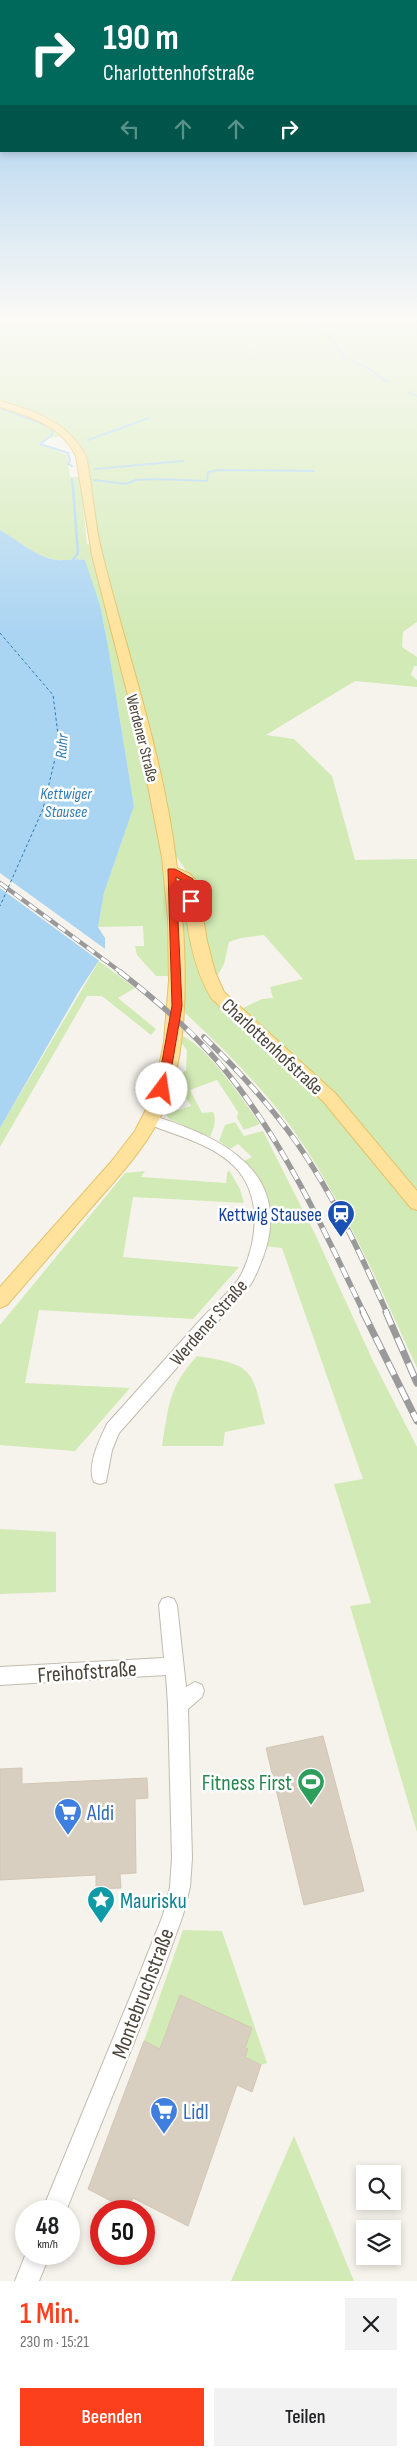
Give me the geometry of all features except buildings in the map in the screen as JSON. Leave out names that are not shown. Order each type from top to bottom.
[{"type":"main road","name":"Werdener Straße","points":[[0,1300],[117,1166],[150,1120],[158,1104],[166,1075],[177,1006],[171,870],[157,792],[93,536],[81,456],[77,446],[56,425]]},
{"type":"main road","name":"Charlottenhofstraße","points":[[171,870],[189,881],[196,929],[211,983],[218,995],[329,1097],[417,1203]]},
{"type":"street","name":"Werdener Straße","points":[[100,1477],[104,1450],[113,1429],[246,1280],[256,1260],[262,1236],[263,1214],[260,1200],[243,1166],[220,1148],[150,1120]]},
{"type":"street","name":"Montebruchstraße","points":[[59,2200],[152,1973],[173,1915],[180,1887],[186,1698],[175,1666],[168,1605]]},
{"type":"street","name":"Freihofstraße","points":[[0,1676],[175,1666]]},
{"type":"street","points":[[27,2281],[34,2265]]},
{"type":"green space","points":[[0,425],[417,425],[417,622],[403,632],[402,647],[417,657],[417,666],[414,666],[411,675],[417,680],[417,687],[355,681],[266,735],[294,739],[332,776],[355,860],[417,859],[417,1198],[239,1010],[262,999],[273,998],[270,987],[303,979],[264,935],[241,938],[229,942],[224,964],[215,980],[192,879],[173,852],[96,544],[78,444],[72,436],[63,436],[49,438],[38,444],[67,455],[70,477],[80,477],[87,544],[90,545],[153,791],[165,871],[169,976],[156,976],[137,955],[135,946],[144,946],[143,926],[98,927],[104,893],[134,806],[100,605],[84,560],[50,559],[0,530]]},
{"type":"green space","points":[[180,887],[210,989],[325,1098],[417,1211],[417,1368],[354,1233],[325,1180],[297,1135],[252,1080],[185,1013]]},
{"type":"green space","points":[[99,961],[135,988],[118,998],[156,1029],[151,1035],[102,996],[87,996],[0,1147],[0,1128]]},
{"type":"green space","points":[[180,1035],[190,1040],[212,1060],[260,1124],[244,1130],[237,1118],[238,1112],[217,1080],[190,1090],[202,1113],[213,1112],[215,1118],[210,1137],[169,1119],[166,1114],[191,1106],[180,1089],[178,1077],[186,1070],[187,1050],[180,1041]]},
{"type":"green space","points":[[235,1122],[244,1136],[263,1131],[315,1234],[373,1361],[417,1447],[417,1832],[350,1606],[371,1603],[334,1484],[363,1479],[282,1248],[263,1246],[264,1243],[242,1162],[252,1157],[238,1144],[230,1149],[219,1141],[225,1125]]},
{"type":"green space","points":[[229,1170],[240,1189],[244,1203],[133,1197],[123,1257],[239,1267],[193,1319],[39,1310],[25,1383],[130,1388],[75,1451],[0,1445],[0,1325],[125,1173],[145,1171],[141,1177],[226,1183]]},
{"type":"green space","points":[[197,1356],[230,1363],[241,1367],[248,1373],[257,1392],[265,1424],[225,1432],[223,1446],[162,1446],[171,1398],[180,1378]]},
{"type":"green space","points":[[0,1529],[56,1532],[56,1592],[0,1594]]},
{"type":"green space","points":[[183,1930],[222,1931],[267,2063],[261,2065],[245,2057],[248,2050],[245,2048],[251,2028],[180,1995],[160,2049],[144,2041]]},
{"type":"green space","points":[[294,2136],[354,2281],[231,2281]]},
{"type":"water","name":"Kettwiger Stausee","points":[[0,530],[50,559],[85,560],[100,605],[134,806],[104,893],[98,927],[105,938],[105,951],[79,991],[0,1128]]},
{"type":"pier","points":[[0,873],[108,951],[101,962],[0,888]]},
{"type":"waterway","points":[[46,425],[53,428],[52,435],[40,444],[68,453],[70,461],[68,464],[72,466]]},
{"type":"waterway","points":[[88,440],[128,425]]},
{"type":"waterway","points":[[95,469],[183,461]]},
{"type":"waterway","points":[[94,480],[126,484],[136,480],[156,479],[207,481],[208,472],[219,470],[314,471]]},
{"type":"waterway","points":[[72,479],[73,490]]},
{"type":"waterway","points":[[73,488],[78,553],[73,560]]},
{"type":"ferry route","points":[[0,633],[53,695],[59,742],[43,809],[0,906]]},
{"type":"railway","points":[[0,883],[122,973]]},
{"type":"railway","points":[[120,972],[153,998],[198,1040],[226,1071],[258,1114],[307,1197],[364,1313]]},
{"type":"railway","points":[[204,1037],[265,1101],[297,1143],[323,1184],[346,1226],[387,1313]]},
{"type":"railway","points":[[363,1312],[417,1421]]},
{"type":"railway","points":[[386,1312],[417,1383]]},
{"type":"place","name":"Kettwig Stausee","points":[[341,1238]]},
{"type":"place","name":"Fitness First","points":[[311,1806]]},
{"type":"place","name":"Aldi","points":[[68,1836]]},
{"type":"place","name":"Maurisku","points":[[101,1924]]},
{"type":"place","name":"Lidl","points":[[164,2135]]},
{"type":"route","points":[[162,1089],[177,1006],[175,919],[171,870],[188,879],[191,901]]},
{"type":"water label","name":"Ruhr","points":[[61,746]]}]
